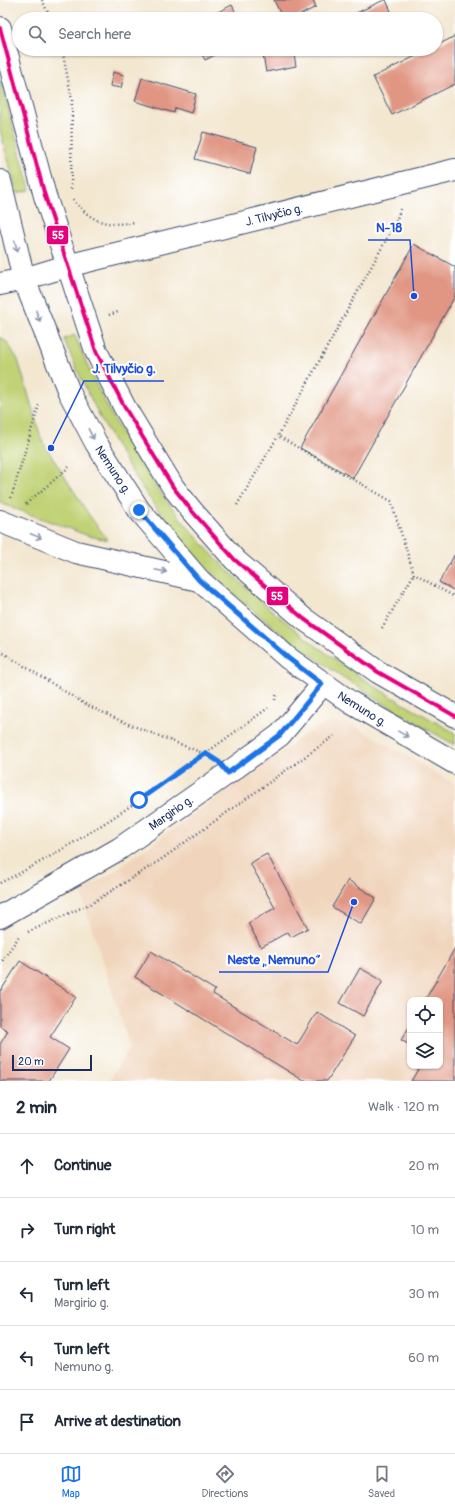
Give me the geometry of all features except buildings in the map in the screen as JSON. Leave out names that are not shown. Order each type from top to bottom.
[{"type":"main road","points":[[0,28],[45,196],[67,266],[100,358],[125,408],[173,487],[235,560],[304,619],[378,672],[455,716]]},
{"type":"main road","name":"J. Tilvyčio g.","points":[[0,284],[455,170]]},
{"type":"main road","name":"Nemuno g.","points":[[0,181],[24,279],[69,392],[96,443],[139,510],[199,580],[288,658],[322,684],[395,730],[455,763]]},
{"type":"main road","points":[[2,522],[76,552],[199,580]]},
{"type":"main road","name":"Margirio g.","points":[[0,917],[120,849],[228,773],[280,735],[322,684]]},
{"type":"path","points":[[42,0],[48,12]]},
{"type":"path","points":[[63,56],[72,100],[71,195],[81,209],[98,221],[106,223]]},
{"type":"path","points":[[237,505],[278,436],[396,222],[402,205]]},
{"type":"path","points":[[2,522],[39,405]]},
{"type":"path","points":[[278,436],[391,501],[414,574],[455,597]]},
{"type":"path","points":[[2,522],[69,467]]},
{"type":"path","points":[[382,628],[414,574]]},
{"type":"path","points":[[0,651],[85,704],[121,721],[205,753],[219,762],[228,773]]},
{"type":"path","points":[[0,883],[69,845],[139,800],[274,704],[277,693]]},
{"type":"path","points":[[13,938],[92,903],[154,865],[334,736]]},
{"type":"path","points":[[0,964],[20,935]]},
{"type":"shaded area","points":[[331,722],[350,723],[455,784],[455,1081],[109,1081],[130,1047],[80,891],[110,874],[313,729]]},
{"type":"green space","points":[[0,78],[30,190],[17,193],[0,130]]},
{"type":"green space","points":[[75,335],[98,389],[125,439],[155,485],[188,527],[225,567],[265,605],[309,640],[356,674],[405,705],[455,733],[455,745],[363,690],[276,629],[222,583],[197,557],[173,530],[151,500],[111,437],[78,372],[64,339]]},
{"type":"green space","points":[[0,337],[7,342],[18,360],[42,441],[91,518],[108,540],[89,536],[0,503]]},
{"type":"transit line","name":"55","points":[[0,28],[45,196],[96,351],[125,408],[173,487],[235,560],[304,619],[378,672],[455,716]]},
{"type":"place","name":"N-18","points":[[414,296]]},
{"type":"place","name":"J. Tilvyčio g.","points":[[51,448]]},
{"type":"place","name":"Neste „Nemuno“","points":[[354,902]]},
{"type":"route","points":[[139,510],[199,580],[288,658],[322,684],[280,735],[228,773],[219,762],[205,753],[139,800]]}]
